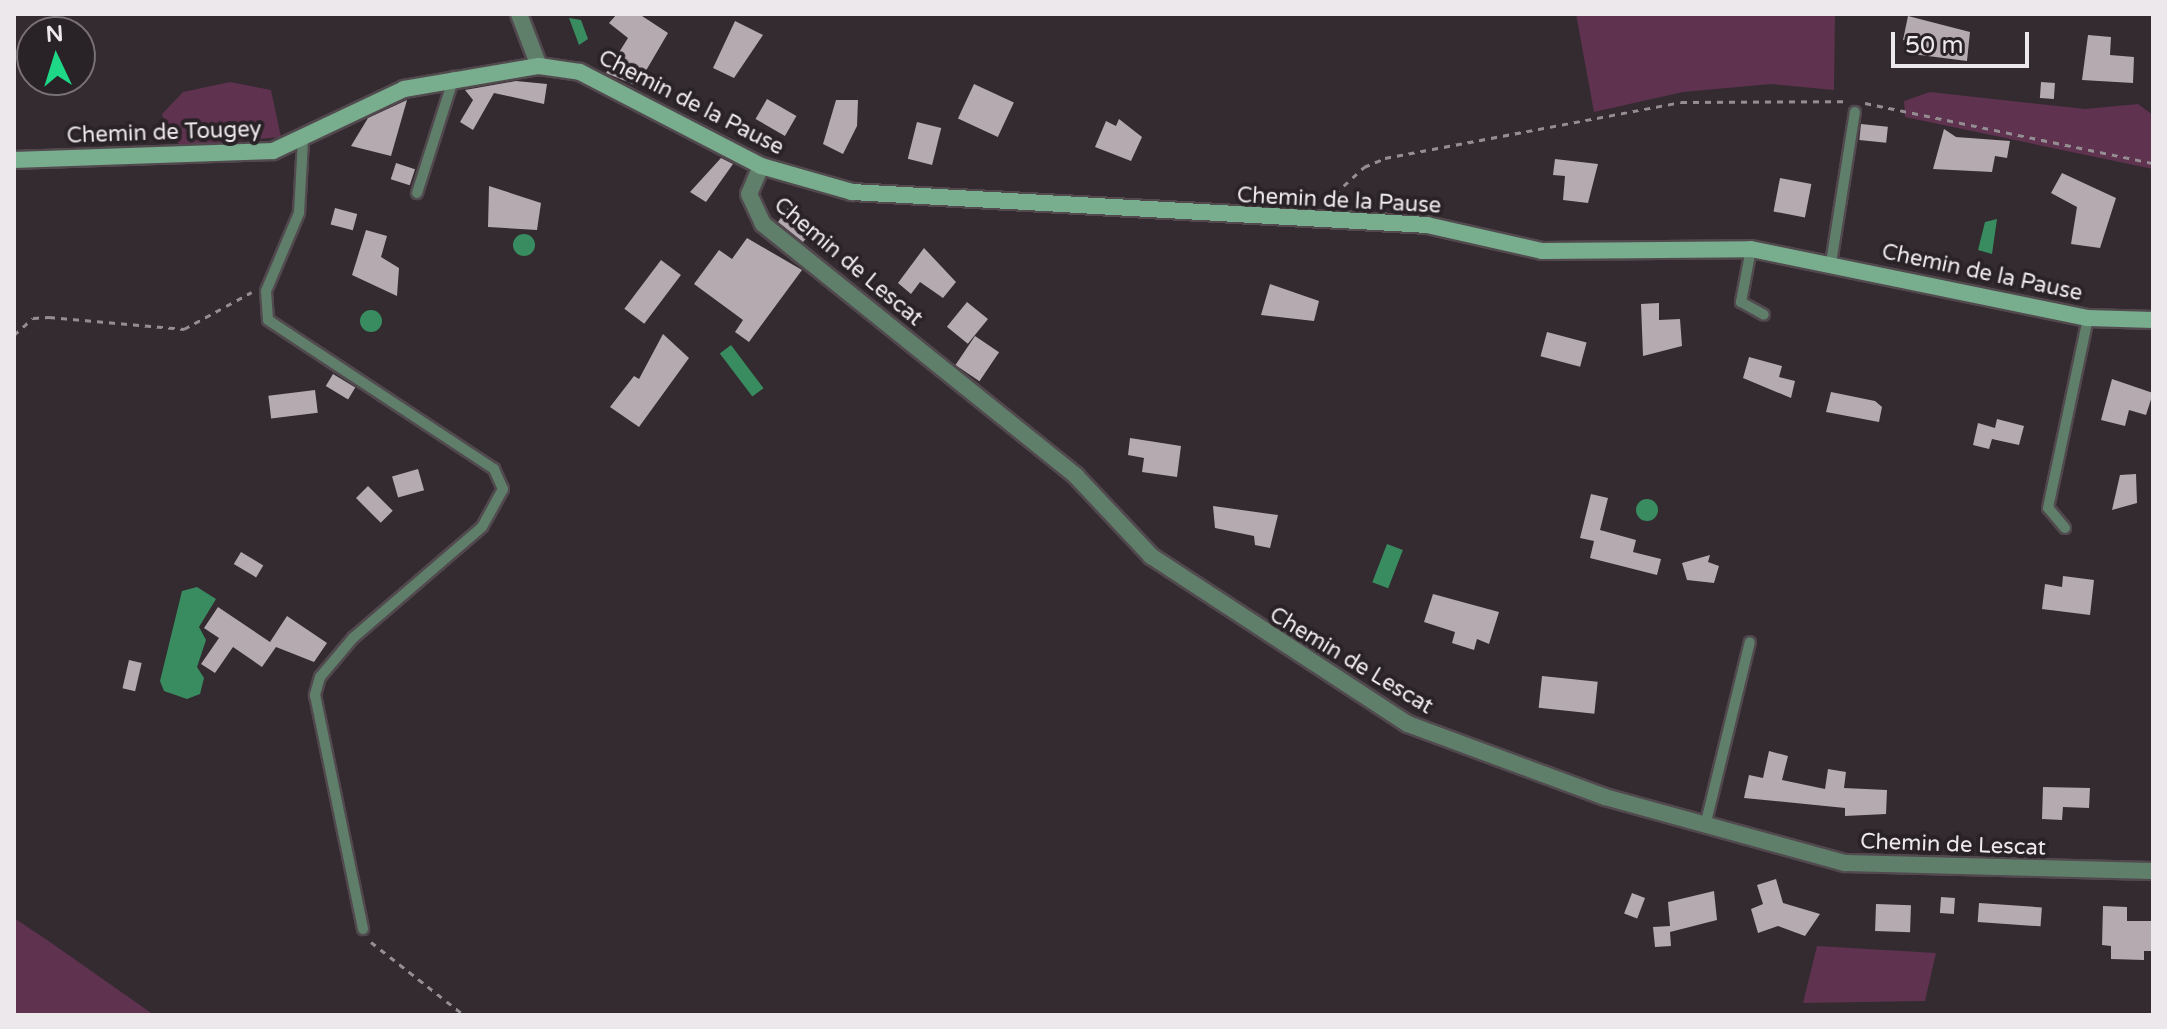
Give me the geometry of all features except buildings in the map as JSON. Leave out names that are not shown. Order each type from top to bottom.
[{"type":"street","points":[[519,14],[539,66]]},
{"type":"street","name":"Chemin de Tougey","points":[[14,160],[233,157],[303,140],[375,101],[455,75],[539,66]]},
{"type":"street","name":"Chemin de la Pause","points":[[539,66],[580,72],[761,166],[811,184],[896,197],[1427,225],[1588,254],[1751,249],[2088,318],[2153,320]]},
{"type":"street","name":"Chemin de Lescat","points":[[761,166],[749,194],[763,224],[1076,476],[1151,556],[1186,582],[1408,724],[1705,826],[1845,863],[2153,871]]},
{"type":"lane","points":[[417,193],[455,75]]},
{"type":"lane","points":[[1831,263],[1855,112]]},
{"type":"lane","points":[[303,140],[299,213],[264,301],[268,320],[494,469],[503,489],[482,527],[353,638],[320,677],[315,695],[363,929]]},
{"type":"lane","points":[[1751,249],[1741,302],[1764,315]]},
{"type":"lane","points":[[2065,528],[2048,508],[2088,318]]},
{"type":"lane","points":[[1705,826],[1750,642]]},
{"type":"path","points":[[1306,221],[1364,167],[1385,158],[1681,102],[1857,101],[2153,163]]},
{"type":"path","points":[[14,335],[33,318],[49,317],[184,329],[272,278]]},
{"type":"path","points":[[363,929],[464,1015]]},
{"type":"shaded area","points":[[1576,14],[1835,14],[1834,90],[1771,84],[1683,92],[1594,112]]},
{"type":"shaded area","points":[[569,18],[581,20],[588,39],[579,45]]},
{"type":"shaded area","points":[[230,82],[271,90],[281,137],[183,146],[169,138],[162,114],[183,92]]},
{"type":"shaded area","points":[[1930,92],[2085,109],[2138,104],[2153,115],[2153,169],[1905,117],[1904,101]]},
{"type":"shaded area","points":[[1997,219],[1992,254],[1978,250],[1985,222]]},
{"type":"shaded area","points":[[524,234],[532,237],[535,245],[532,253],[524,256],[516,253],[513,245],[516,237]]},
{"type":"shaded area","points":[[371,310],[379,313],[382,321],[379,329],[371,332],[363,329],[360,321],[363,313]]},
{"type":"shaded area","points":[[731,345],[763,388],[752,397],[720,353]]},
{"type":"shaded area","points":[[1647,499],[1655,502],[1658,510],[1655,518],[1647,521],[1639,518],[1636,510],[1639,502]]},
{"type":"shaded area","points":[[1387,544],[1403,550],[1388,588],[1372,582]]},
{"type":"shaded area","points":[[197,587],[216,599],[199,627],[206,640],[197,667],[204,678],[200,694],[187,699],[164,691],[160,681],[182,591]]},
{"type":"shaded area","points":[[14,918],[50,942],[154,1015],[14,1015]]},
{"type":"shaded area","points":[[1817,946],[1936,953],[1925,1001],[1803,1003]]}]
